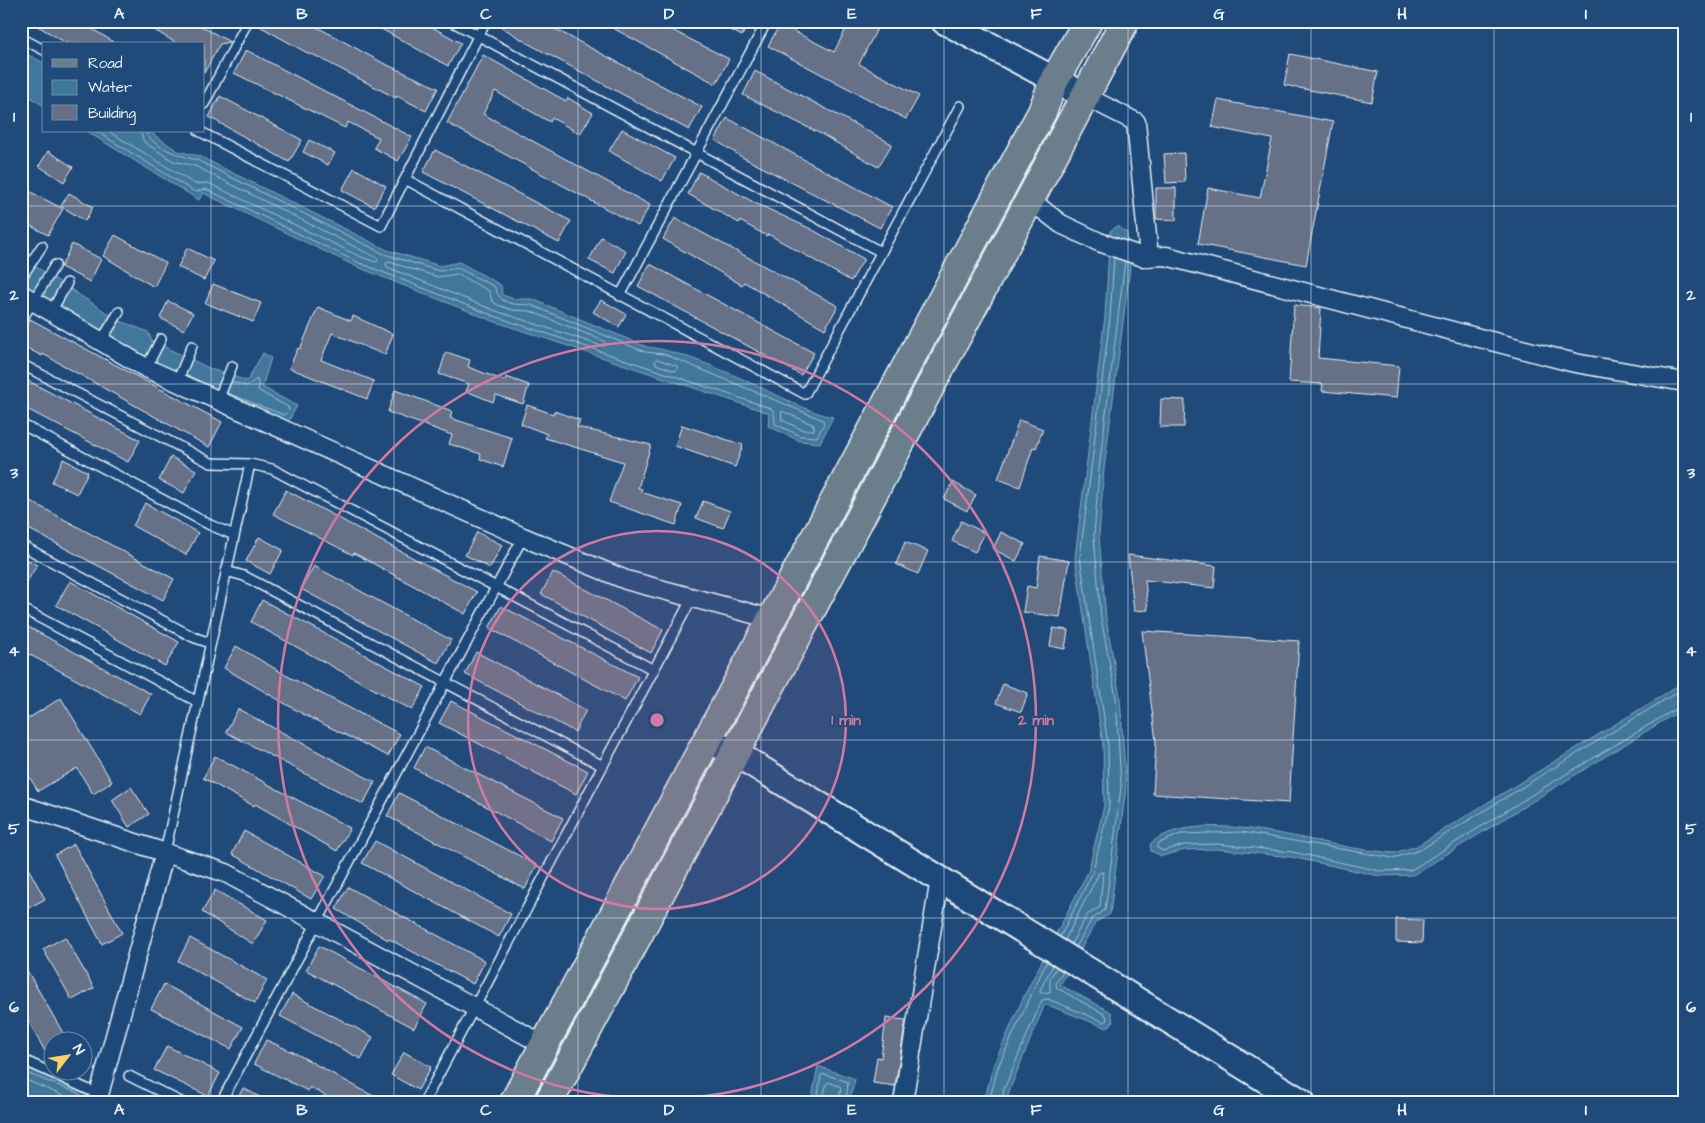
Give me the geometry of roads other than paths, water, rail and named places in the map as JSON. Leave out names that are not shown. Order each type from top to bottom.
[{"type":"main road","points":[[514,1102],[1042,112],[1054,81],[1088,21]]},
{"type":"main road","points":[[549,1102],[1125,21]]},
{"type":"street","points":[[944,21],[1054,81],[1136,122],[1149,257]]},
{"type":"street","points":[[1030,200],[1069,228],[1098,242],[1143,257],[1166,256],[1176,258],[1575,364],[1684,382]]},
{"type":"street","points":[[27,297],[146,368],[523,537],[626,580],[772,618]]},
{"type":"street","points":[[708,740],[735,753],[1302,1102]]},
{"type":"street","points":[[21,805],[226,873],[544,1045]]},
{"type":"street","points":[[98,1098],[165,852]]},
{"type":"street","points":[[903,1102],[940,879]]},
{"type":"lane","points":[[205,102],[248,21]]},
{"type":"lane","points":[[451,21],[882,252]]},
{"type":"lane","points":[[201,132],[381,226],[486,21]]},
{"type":"lane","points":[[620,296],[767,21]]},
{"type":"lane","points":[[21,38],[42,49]]},
{"type":"lane","points":[[405,179],[620,296],[806,394],[960,106]]},
{"type":"lane","points":[[21,278],[42,246]]},
{"type":"lane","points":[[21,321],[27,297],[55,265]]},
{"type":"lane","points":[[51,312],[67,283]]},
{"type":"lane","points":[[101,341],[119,312]]},
{"type":"lane","points":[[146,368],[161,339]]},
{"type":"lane","points":[[177,382],[192,346]]},
{"type":"lane","points":[[21,364],[211,463],[250,464],[272,469],[495,589],[654,670]]},
{"type":"lane","points":[[218,400],[232,366]]},
{"type":"lane","points":[[21,424],[210,525],[234,535]]},
{"type":"lane","points":[[165,852],[250,464]]},
{"type":"lane","points":[[221,1102],[523,537]]},
{"type":"lane","points":[[21,544],[193,637],[210,643]]},
{"type":"lane","points":[[226,571],[244,576],[603,766]]},
{"type":"lane","points":[[424,1102],[692,598]]},
{"type":"lane","points":[[21,608],[198,702]]},
{"type":"lane","points":[[21,1058],[98,1098]]},
{"type":"lane","points":[[129,1076],[182,1102]]},
{"type":"water","points":[[21,51],[42,62],[42,105],[21,91]]},
{"type":"water","points":[[88,132],[150,132],[178,151],[199,156],[387,250],[440,266],[459,262],[501,285],[502,295],[514,299],[532,299],[647,347],[695,359],[818,413],[833,417],[820,443],[800,441],[768,426],[769,413],[493,321],[355,266],[203,193],[199,200]]},
{"type":"water","points":[[1118,226],[1127,233],[1130,268],[1104,469],[1099,536],[1106,618],[1120,697],[1126,787],[1110,914],[1096,922],[1060,985],[1111,1012],[1113,1022],[1107,1028],[1045,1004],[1009,1091],[1007,1102],[984,1102],[993,1066],[1024,996],[1088,872],[1104,806],[1103,745],[1075,557],[1105,316],[1110,231]]},
{"type":"water","points":[[21,257],[118,320],[148,332],[152,341],[211,369],[247,381],[263,353],[271,358],[262,387],[297,406],[288,422],[227,399],[120,343],[21,285]]},
{"type":"water","points":[[1684,682],[1684,708],[1413,875],[1380,876],[1291,857],[1217,849],[1185,850],[1162,856],[1151,851],[1150,844],[1168,834],[1189,828],[1214,827],[1240,828],[1351,848],[1394,853],[1417,846]]},
{"type":"water","points":[[21,1066],[42,1074],[42,1080],[58,1080],[81,1089],[92,1102],[21,1102]]},
{"type":"water","points":[[818,1066],[855,1079],[850,1099],[855,1102],[811,1102]]}]
